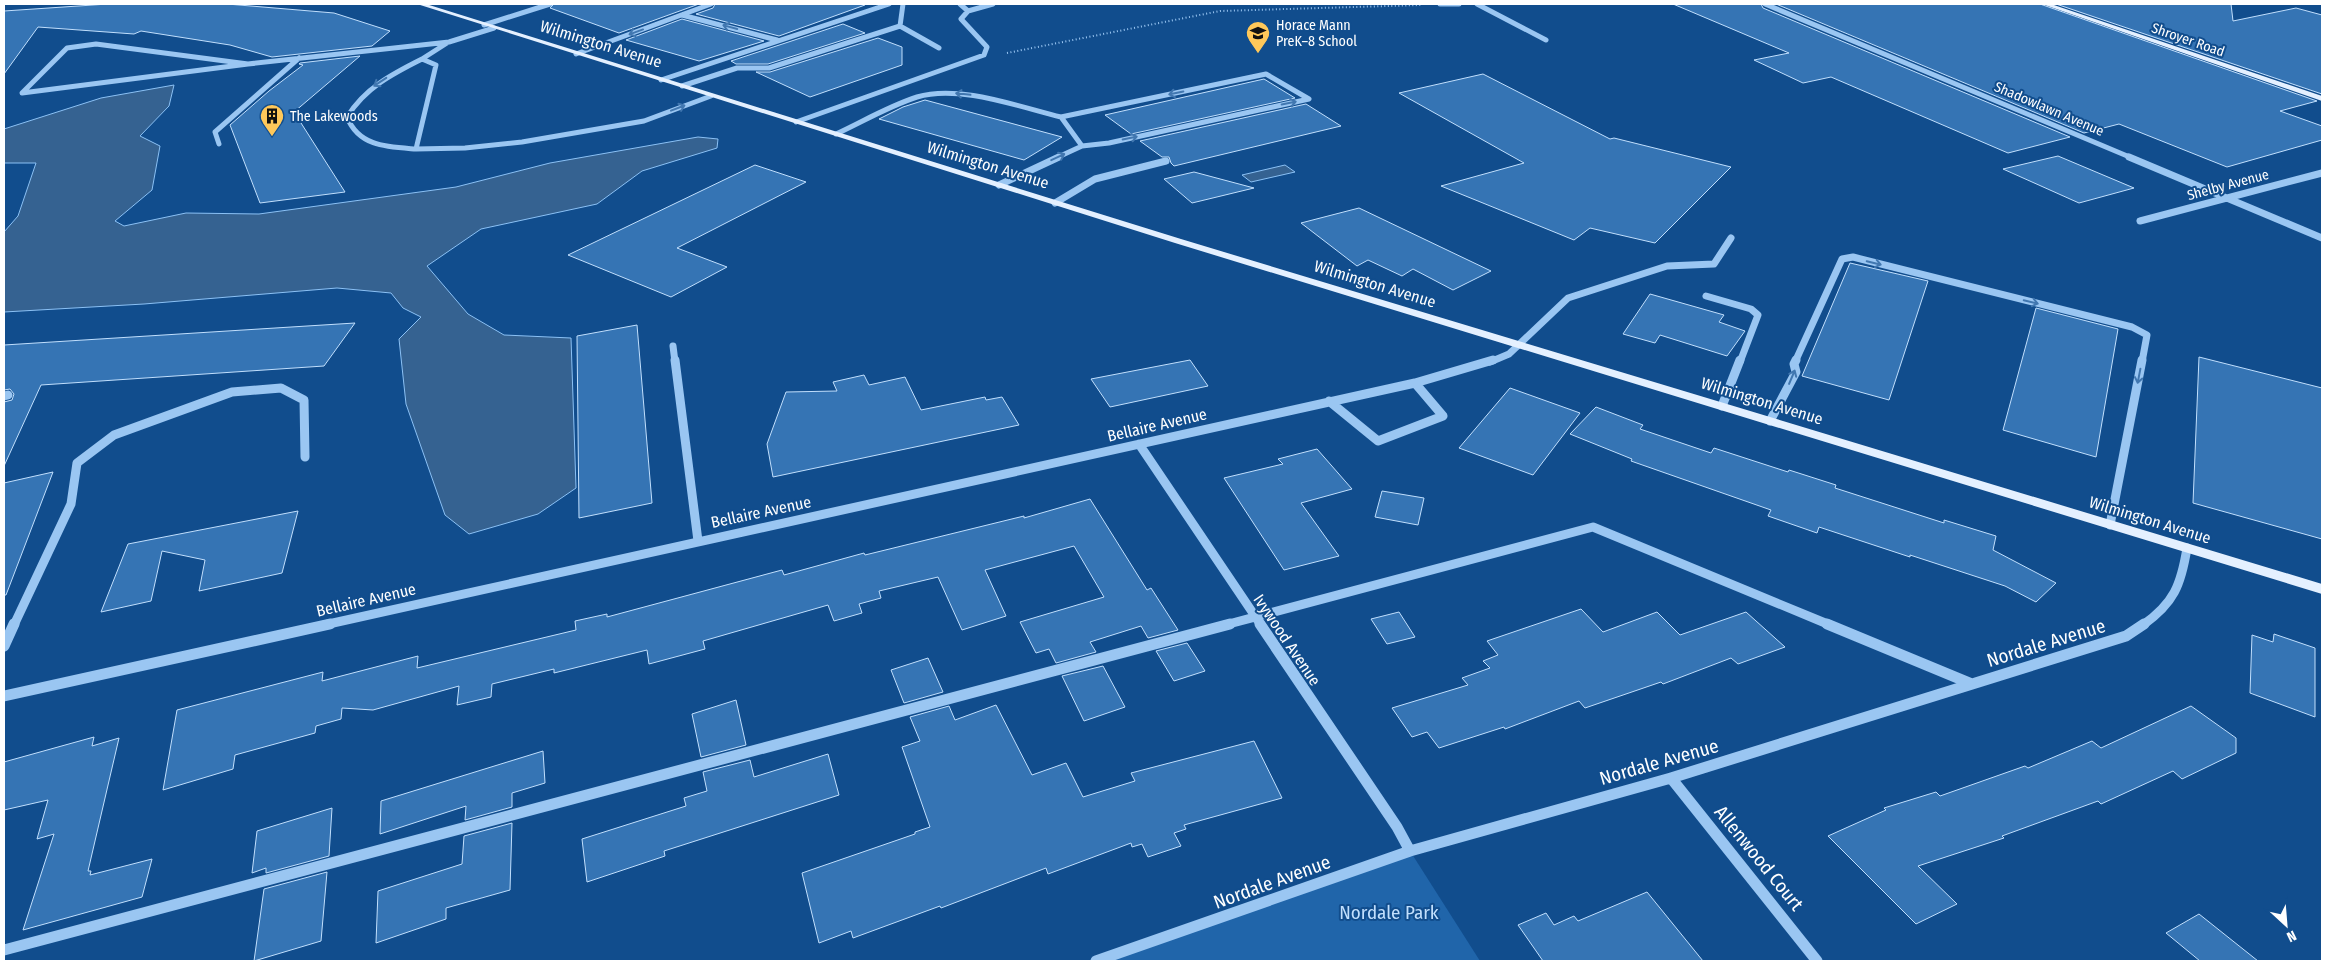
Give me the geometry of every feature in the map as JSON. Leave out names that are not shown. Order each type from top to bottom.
[{"type":"main road","name":"Wilmington Avenue","points":[[420,4],[1056,203],[2322,589]]},
{"type":"main road","name":"Shroyer Road","points":[[2045,4],[2322,99]]},
{"type":"street","points":[[484,25],[550,4]]},
{"type":"street","points":[[576,54],[711,4]]},
{"type":"street","points":[[661,80],[889,4]]},
{"type":"street","points":[[900,26],[903,4]]},
{"type":"street","points":[[960,4],[968,12]]},
{"type":"street","points":[[796,122],[984,55],[986,48],[961,19],[968,12],[993,4]]},
{"type":"street","points":[[1441,4],[1459,4]]},
{"type":"street","points":[[1477,4],[1546,40]]},
{"type":"street","name":"Shadowlawn Avenue","points":[[1765,4],[2322,238]]},
{"type":"street","points":[[682,15],[778,40]]},
{"type":"street","points":[[682,86],[737,68],[769,68],[900,26],[939,48]]},
{"type":"street","points":[[248,64],[96,44],[66,48],[22,93],[248,64],[449,42],[494,28]]},
{"type":"street","points":[[449,42],[373,86],[355,102],[347,117],[350,128],[362,139],[382,146],[416,149],[485,146],[644,121],[711,96]]},
{"type":"street","points":[[219,144],[215,132],[299,58]]},
{"type":"street","points":[[416,149],[436,65],[422,59]]},
{"type":"street","points":[[836,134],[918,97],[949,93],[975,96],[1061,118],[1266,74],[1309,99],[1109,143],[1082,146],[998,185]]},
{"type":"street","points":[[1061,118],[1082,146]]},
{"type":"street","points":[[1056,203],[1095,179],[1166,161]]},
{"type":"street","name":"Shelby Avenue","points":[[2140,221],[2322,173]]},
{"type":"street","name":"Bellaire Avenue","points":[[4,696],[1415,383],[1482,365],[1509,354],[1568,298],[1667,266],[1714,264],[1731,238]]},
{"type":"street","points":[[1770,421],[1796,372],[1794,364],[1842,259],[1853,258],[2132,328],[2147,335],[2110,525]]},
{"type":"street","points":[[1706,296],[1752,309],[1758,315],[1722,406]]},
{"type":"street","points":[[673,346],[698,541]]},
{"type":"street","points":[[1329,402],[1378,441],[1443,416],[1415,383]]},
{"type":"street","points":[[4,646],[71,504],[77,463],[114,435],[232,392],[281,388],[304,400],[304,457]]},
{"type":"street","name":"Ivywood Avenue","points":[[1139,444],[1253,617],[1397,827],[1410,852]]},
{"type":"street","points":[[4,950],[1593,527],[1972,684]]},
{"type":"street","name":"Nordale Avenue","points":[[1096,961],[1410,852],[1671,778],[2126,636],[2159,615],[2175,597],[2184,572],[2187,548]]},
{"type":"street","name":"Allenwood Court","points":[[1671,778],[1817,961]]},
{"type":"path","points":[[984,55],[1021,52],[1220,11],[1441,4]]},
{"type":"green space","name":"Nordale Park","points":[[1410,851],[1480,961],[1096,961]]},
{"type":"shaded area","points":[[174,85],[169,106],[140,136],[160,146],[152,190],[115,221],[124,226],[186,213],[259,214],[456,187],[550,163],[698,137],[718,139],[717,148],[642,171],[597,204],[481,229],[427,266],[468,314],[504,335],[571,338],[576,488],[538,514],[469,534],[445,515],[406,404],[399,339],[421,317],[403,308],[391,293],[337,288],[144,304],[4,312],[4,232],[18,216],[36,163],[4,163],[4,129],[101,98]]},
{"type":"shaded area","points":[[1285,165],[1295,172],[1251,182],[1242,175]]},
{"type":"building","points":[[108,4],[227,4],[334,13],[390,31],[372,46],[272,57],[230,45],[141,31],[134,34],[38,27],[4,74],[4,11]]},
{"type":"building","points":[[554,4],[699,4],[619,33],[550,8]]},
{"type":"building","points":[[715,4],[865,5],[779,36],[696,14],[713,8]]},
{"type":"building","points":[[1673,4],[1761,4],[1763,8],[2070,137],[2008,153],[1831,77],[1803,83],[1754,60],[1789,53]]},
{"type":"building","points":[[1776,4],[2040,4],[2317,101],[2280,111],[2322,126],[2322,140],[2227,167],[2119,124],[2084,133]]},
{"type":"building","points":[[2056,4],[2231,4],[2233,21],[2296,8],[2322,15],[2322,94]]},
{"type":"building","points":[[682,19],[764,41],[699,61],[626,40]]},
{"type":"building","points":[[843,24],[865,33],[768,64],[736,64],[731,61]]},
{"type":"building","points":[[878,38],[902,47],[902,65],[810,97],[756,72],[770,72]]},
{"type":"building","name":"The Lakewoods","points":[[360,56],[294,112],[345,192],[260,203],[230,125],[269,91],[303,65],[300,63]]},
{"type":"building","points":[[1483,74],[1610,139],[1614,138],[1731,167],[1655,243],[1590,228],[1574,240],[1441,186],[1524,163],[1399,93]]},
{"type":"building","points":[[1264,79],[1295,98],[1131,134],[1105,115]]},
{"type":"building","points":[[925,100],[1062,137],[1024,160],[879,119],[903,107]]},
{"type":"building","points":[[1306,104],[1341,126],[1174,166],[1169,157],[1162,157],[1140,141]]},
{"type":"building","points":[[2058,156],[2134,188],[2079,203],[2003,169]]},
{"type":"building","points":[[755,165],[806,182],[677,248],[727,267],[671,297],[568,255]]},
{"type":"building","points":[[1194,172],[1254,188],[1192,203],[1164,179]]},
{"type":"building","points":[[1359,208],[1491,271],[1453,290],[1413,269],[1402,276],[1368,260],[1357,266],[1301,223]]},
{"type":"building","points":[[1850,263],[1928,281],[1889,400],[1802,376]]},
{"type":"building","points":[[1650,294],[1724,315],[1719,322],[1745,331],[1727,356],[1660,335],[1655,343],[1623,334]]},
{"type":"building","points":[[2036,308],[2118,329],[2096,457],[2003,430]]},
{"type":"building","points":[[355,323],[324,366],[41,385],[4,466],[4,402],[12,400],[14,394],[10,389],[4,390],[4,345]]},
{"type":"building","points":[[637,325],[652,503],[579,518],[577,336]]},
{"type":"building","points":[[2199,357],[2322,388],[2322,539],[2193,503]]},
{"type":"building","points":[[1190,360],[1208,386],[1110,407],[1091,379]]},
{"type":"building","points":[[864,375],[869,385],[905,377],[921,410],[985,397],[986,400],[1002,397],[1019,425],[773,477],[767,444],[786,392],[837,391],[833,382]]},
{"type":"building","points":[[1510,388],[1580,413],[1533,475],[1459,448]]},
{"type":"building","points":[[1596,407],[1643,425],[1640,429],[1711,453],[1714,448],[1836,485],[1835,488],[1944,523],[1944,520],[1996,536],[1993,550],[2056,583],[2036,602],[2005,586],[1910,555],[1910,557],[1819,527],[1817,533],[1768,516],[1771,510],[1631,461],[1632,459],[1570,434]]},
{"type":"building","points":[[1317,449],[1352,489],[1301,503],[1339,556],[1284,570],[1224,478],[1283,464],[1278,459]]},
{"type":"building","points":[[53,472],[6,595],[4,595],[4,483]]},
{"type":"building","points":[[1382,491],[1424,498],[1418,525],[1375,517]]},
{"type":"building","points":[[1090,499],[1147,590],[1151,588],[1178,630],[1148,638],[1141,626],[1090,642],[1096,652],[1056,663],[1049,649],[1036,653],[1020,622],[1104,597],[1074,546],[985,570],[1006,616],[962,630],[938,577],[879,591],[881,598],[859,604],[862,613],[834,621],[828,605],[703,641],[705,649],[649,664],[647,650],[554,673],[554,669],[492,684],[491,697],[457,705],[459,686],[373,710],[342,708],[341,719],[316,726],[315,733],[235,755],[233,769],[163,790],[177,710],[323,672],[322,681],[418,656],[417,668],[576,630],[575,621],[607,614],[607,617],[782,570],[784,575],[864,553],[865,555],[1024,516],[1024,518]]},
{"type":"building","points":[[298,511],[282,573],[199,591],[205,560],[162,551],[151,601],[101,612],[128,544]]},
{"type":"building","points":[[1581,609],[1603,632],[1657,612],[1680,635],[1746,612],[1785,647],[1738,664],[1731,658],[1663,684],[1661,682],[1585,708],[1579,701],[1505,729],[1504,727],[1439,748],[1427,732],[1412,737],[1392,708],[1468,685],[1462,678],[1490,668],[1483,661],[1498,655],[1487,641]]},
{"type":"building","points":[[1399,612],[1415,637],[1387,644],[1371,619]]},
{"type":"building","points":[[2274,634],[2315,648],[2315,717],[2250,693],[2252,635],[2273,642]]},
{"type":"building","points":[[1187,643],[1205,671],[1174,681],[1156,651]]},
{"type":"building","points":[[928,658],[943,692],[904,703],[891,670]]},
{"type":"building","points":[[1103,666],[1125,707],[1084,721],[1062,676]]},
{"type":"building","points":[[736,700],[746,745],[701,757],[692,714]]},
{"type":"building","points":[[996,705],[1032,775],[1066,763],[1083,797],[1135,781],[1131,773],[1254,741],[1282,798],[1184,825],[1186,829],[1174,833],[1181,846],[1148,857],[1142,844],[1132,847],[1131,843],[1048,874],[1046,868],[941,908],[940,906],[853,938],[851,931],[819,943],[802,873],[915,834],[915,832],[930,827],[902,747],[920,741],[910,717],[949,706],[955,720]]},
{"type":"building","points":[[2191,706],[2236,738],[2236,753],[2182,779],[2173,771],[2101,804],[2098,801],[2002,836],[2004,838],[1918,866],[1957,904],[1916,924],[1828,836],[1886,810],[1884,808],[1936,792],[1940,796],[2025,766],[2028,768],[2092,741],[2101,748]]},
{"type":"building","points":[[94,737],[92,746],[119,738],[88,871],[91,871],[90,875],[152,859],[142,897],[23,930],[54,834],[37,839],[48,800],[4,810],[4,762]]},
{"type":"building","points":[[543,751],[545,783],[512,793],[512,807],[465,820],[466,806],[380,834],[381,801]]},
{"type":"building","points":[[828,754],[839,795],[664,851],[665,856],[587,882],[582,839],[686,806],[684,798],[707,791],[703,772],[750,760],[754,777]]},
{"type":"building","points":[[332,808],[329,856],[266,873],[266,868],[252,873],[257,831]]},
{"type":"building","points":[[512,823],[510,890],[446,908],[446,919],[376,943],[378,891],[462,864],[464,836]]},
{"type":"building","points":[[327,872],[321,941],[254,961],[264,889]]},
{"type":"building","points":[[1647,892],[1703,961],[1543,961],[1518,925],[1546,913],[1554,925],[1574,916],[1578,921]]},
{"type":"building","points":[[2199,914],[2258,961],[2200,961],[2166,933]]},
{"type":"place","name":"Horace Mann PreK–8 School","points":[[1258,54]]},
{"type":"place","name":"The Lakewoods","points":[[272,137]]}]
